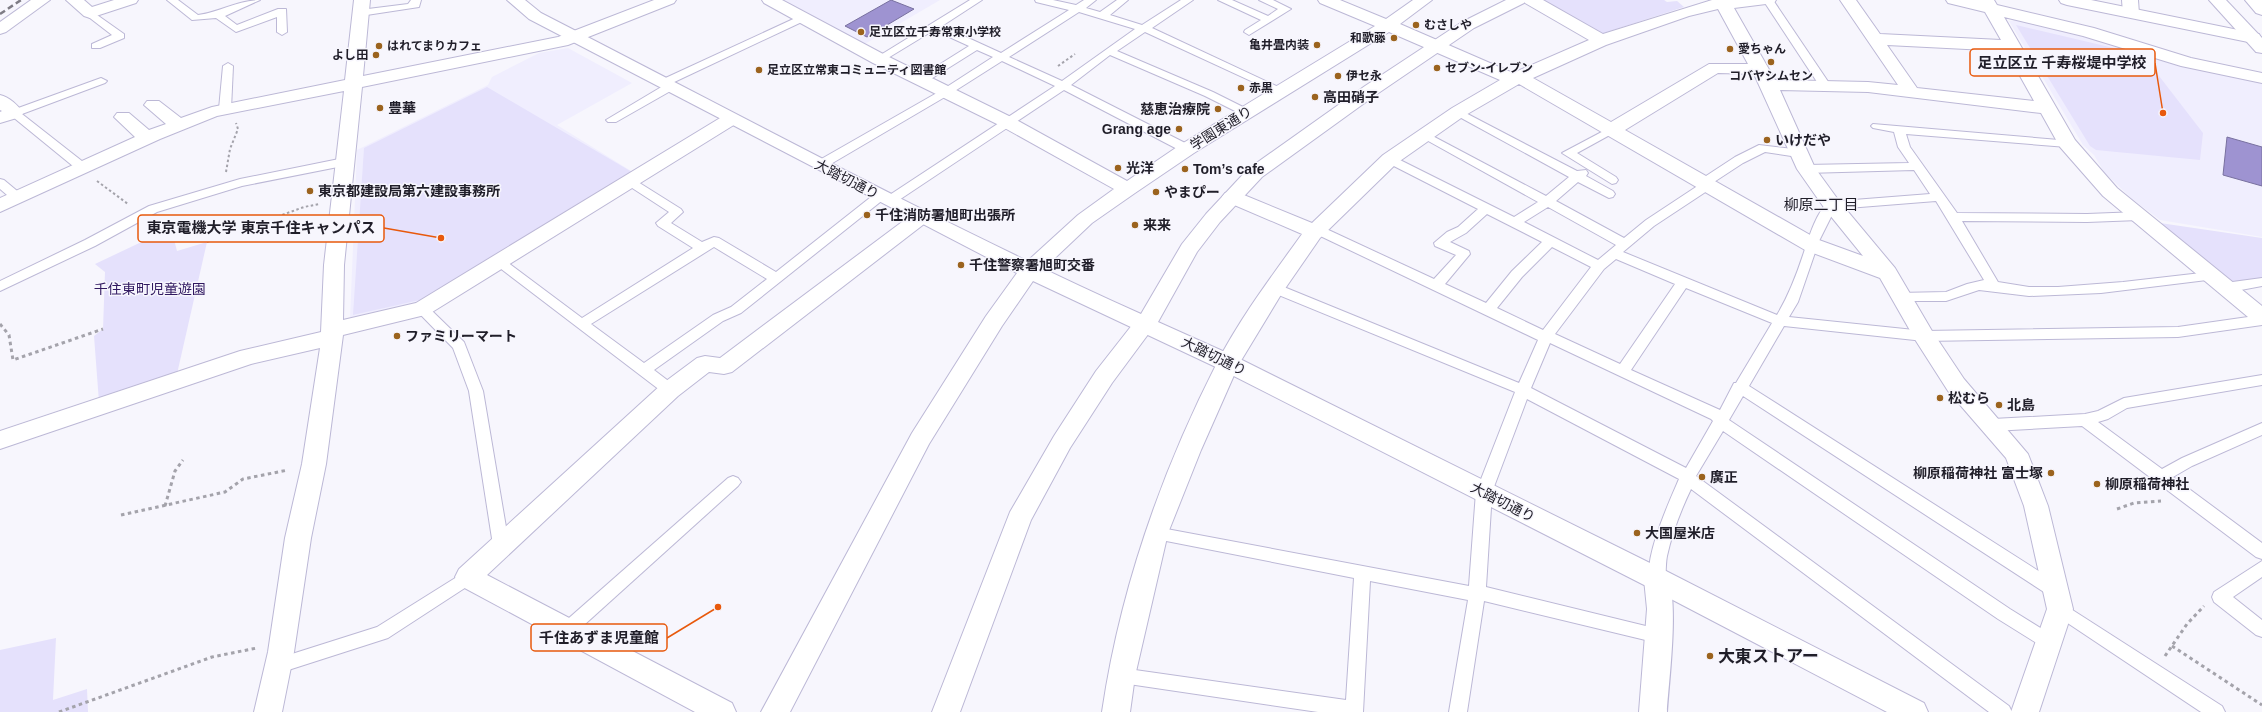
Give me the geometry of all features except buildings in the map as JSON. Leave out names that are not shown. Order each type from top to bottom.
[{"type":"street","points":[[0,29],[42,0]]},
{"type":"street","points":[[74,0],[90,13],[130,0]]},
{"type":"street","name":"大踏切通り","points":[[515,0],[535,16],[820,166],[1030,271],[1144,326],[1168,334],[1228,363],[1657,579],[1914,712]]},
{"type":"street","points":[[0,206],[147,138],[178,125],[228,108],[575,37],[668,0]]},
{"type":"street","points":[[770,0],[799,14],[802,18],[879,59],[1007,122],[1128,189]]},
{"type":"street","points":[[1326,0],[1516,78],[1613,129],[1812,245],[1888,273]]},
{"type":"street","points":[[946,712],[1019,519],[1062,442],[1104,377],[1154,312],[1189,249],[1232,197],[1255,173],[1273,158],[1371,90],[1468,26],[1518,0]]},
{"type":"street","points":[[1531,0],[1601,40]]},
{"type":"street","points":[[1116,712],[1121,676],[1156,533],[1189,450],[1228,363],[1274,288],[1316,231],[1351,195],[1390,159],[1458,112],[1516,78],[1601,40],[1683,13],[1724,2],[1768,0]]},
{"type":"street","points":[[1848,0],[1911,91]]},
{"type":"street","points":[[1954,0],[1988,4],[2187,62],[2262,78]]},
{"type":"street","points":[[2067,0],[2131,7],[2257,43]]},
{"type":"street","points":[[2217,0],[2257,43]]},
{"type":"street","points":[[2253,0],[2262,10]]},
{"type":"street","name":"学園東通り","points":[[776,712],[920,440],[994,321],[1030,271],[1084,219],[1187,149],[1388,25],[1417,1]]},
{"type":"street","points":[[1724,2],[1764,77],[1802,161],[1832,205],[1888,273],[1903,296],[1924,336],[1956,385],[2016,454],[2036,506],[2058,600],[2049,642],[2025,712]]},
{"type":"street","points":[[1988,4],[2067,143],[2110,192],[2210,276],[2262,317]]},
{"type":"street","points":[[268,712],[279,665],[298,538],[314,464],[331,333],[334,265],[361,7]]},
{"type":"street","points":[[1874,39],[2013,46]]},
{"type":"street","points":[[1613,129],[1715,68],[1825,86],[1868,87],[1911,91],[2047,108]]},
{"type":"street","points":[[0,100],[7,116]]},
{"type":"street","points":[[153,105],[178,125]]},
{"type":"street","points":[[123,118],[147,138]]},
{"type":"street","points":[[0,440],[248,357],[422,309],[731,119]]},
{"type":"street","points":[[1232,197],[1316,231]]},
{"type":"street","points":[[722,712],[468,577],[501,544],[670,390],[705,364],[724,366],[921,217]]},
{"type":"street","points":[[1653,712],[1660,609],[1657,579]]},
{"type":"lane","points":[[172,0],[196,18],[218,15],[255,0]]},
{"type":"lane","points":[[361,7],[410,7],[415,5],[416,0]]},
{"type":"lane","points":[[879,59],[977,0]]},
{"type":"lane","points":[[1040,0],[1079,8],[1143,29],[1281,91]]},
{"type":"lane","points":[[820,166],[1004,57],[1091,0]]},
{"type":"lane","points":[[1103,16],[1123,0]]},
{"type":"lane","points":[[644,370],[718,318],[736,310],[776,278],[885,199],[1064,85],[1109,51],[1188,0]]},
{"type":"lane","points":[[1225,0],[1269,20]]},
{"type":"lane","points":[[1249,32],[1286,9],[1264,0]]},
{"type":"lane","points":[[1768,0],[1825,86]]},
{"type":"lane","points":[[218,15],[236,29],[282,11],[282,32]]},
{"type":"lane","points":[[90,13],[120,36],[96,46]]},
{"type":"lane","points":[[612,120],[666,85],[802,18]]},
{"type":"lane","points":[[934,26],[1064,85],[1187,149]]},
{"type":"lane","points":[[922,80],[978,45]]},
{"type":"lane","points":[[1109,51],[1209,94],[1245,112]]},
{"type":"lane","points":[[228,66],[228,108]]},
{"type":"lane","points":[[7,116],[101,81]]},
{"type":"lane","points":[[1458,112],[1577,178],[1609,194]]},
{"type":"lane","points":[[7,116],[81,168]]},
{"type":"lane","points":[[1877,126],[2067,143]]},
{"type":"lane","points":[[1612,180],[1568,153],[1613,129]]},
{"type":"lane","points":[[1899,129],[1904,147],[1953,217],[1993,285]]},
{"type":"lane","points":[[1425,135],[1624,244]]},
{"type":"lane","points":[[1458,712],[1477,594],[1484,492],[1523,390],[1547,338],[1565,309],[1599,266],[1650,223],[1707,184],[1710,179],[1739,160],[1763,148],[1802,161],[1917,166]]},
{"type":"lane","points":[[1390,159],[1599,266]]},
{"type":"lane","points":[[0,286],[90,243],[141,215],[177,201],[222,188],[344,162]]},
{"type":"lane","points":[[1515,222],[1547,202],[1590,167]]},
{"type":"lane","points":[[630,181],[677,212],[662,223],[702,248]]},
{"type":"lane","points":[[0,183],[18,198]]},
{"type":"lane","points":[[1657,579],[1659,557],[1672,513],[1688,477],[1720,419],[1790,302],[1812,245],[1832,205],[1939,197]]},
{"type":"lane","points":[[1437,284],[1464,254],[1440,243],[1451,235],[1462,230],[1486,208]]},
{"type":"lane","points":[[1953,217],[2087,218],[2139,216]]},
{"type":"lane","points":[[1316,231],[1437,284],[1547,338],[1623,371],[1716,415],[1725,425],[2049,642]]},
{"type":"lane","points":[[1488,309],[1517,274],[1550,240]]},
{"type":"lane","points":[[582,324],[714,241],[776,278]]},
{"type":"lane","points":[[1613,253],[1779,321],[1924,336],[2178,332],[2262,320]]},
{"type":"lane","points":[[498,262],[670,390]]},
{"type":"lane","points":[[1903,296],[1950,296],[1968,287],[1993,285],[2007,289],[2034,292],[2115,289],[2210,276]]},
{"type":"lane","points":[[1623,371],[1683,282]]},
{"type":"lane","points":[[2225,288],[2262,282]]},
{"type":"lane","points":[[1274,288],[1523,390],[1688,477],[2003,712]]},
{"type":"lane","points":[[422,309],[459,346],[476,391],[501,544]]},
{"type":"lane","points":[[1992,425],[2085,420],[2103,414],[2124,403],[2262,380]]},
{"type":"lane","points":[[1739,387],[2058,600],[2153,671],[2216,712]]},
{"type":"lane","points":[[2085,420],[2262,552]]},
{"type":"lane","points":[[2160,477],[2187,462],[2262,429]]},
{"type":"lane","points":[[567,630],[733,482]]},
{"type":"lane","points":[[1156,533],[1477,594],[1658,636]]},
{"type":"lane","points":[[2262,568],[2220,597],[2262,630]]},
{"type":"lane","points":[[1121,676],[1354,711],[1362,573]]},
{"type":"lane","points":[[279,665],[382,633],[468,577]]},
{"type":"path","points":[[222,188],[230,149],[238,129],[228,108]]},
{"type":"path","points":[[81,168],[141,215]]},
{"type":"path","points":[[207,242],[304,207],[341,200]]},
{"type":"path","points":[[0,324],[9,335],[13,360],[102,330]]},
{"type":"path","points":[[165,506],[175,471],[183,460]]},
{"type":"path","points":[[121,516],[225,492],[243,479],[314,464]]},
{"type":"path","points":[[2117,509],[2134,503],[2178,499],[2185,495]]},
{"type":"path","points":[[2153,671],[2172,646],[2173,641],[2187,624],[2188,620],[2213,599],[2220,597]]},
{"type":"path","points":[[59,712],[212,657],[265,646]]},
{"type":"path","points":[[2172,646],[2262,705]]},
{"type":"shaded area","name":"足立区立千寿常東小学校","points":[[778,0],[940,0],[863,45]]},
{"type":"shaded area","points":[[891,0],[914,9],[867,37],[845,26]]},
{"type":"shaded area","points":[[2016,20],[2262,82],[2262,237],[2160,220],[2131,198],[2104,172],[2094,155],[2083,145],[2009,21]]},
{"type":"shaded area","points":[[568,48],[632,83],[557,125],[636,174],[423,303],[350,319],[357,150],[488,85],[492,77],[539,53]]},
{"type":"shaded area","points":[[2227,137],[2262,147],[2262,186],[2223,175]]},
{"type":"green space","points":[[1536,0],[1664,0],[1667,2],[1677,1],[1684,7],[1598,35]]},
{"type":"green space","points":[[2016,25],[2118,49],[2146,59],[2203,133],[2200,160],[2096,150],[2090,146]]},
{"type":"green space","points":[[487,87],[632,172],[420,300],[353,315],[364,148]]},
{"type":"green space","points":[[2160,223],[2262,238],[2262,278],[2227,284],[2201,256]]},
{"type":"green space","name":"千住東町児童遊園","points":[[171,228],[177,251],[207,242],[177,374],[99,402],[94,336],[103,329],[105,272],[95,264]]},
{"type":"green space","points":[[56,638],[53,700],[87,689],[88,712],[0,712],[0,650]]},
{"type":"railway","points":[[0,14],[21,0]]},
{"type":"place","name":"むさしや","points":[[1416,25]]},
{"type":"place","name":"足立区立千寿常東小学校","points":[[861,32]]},
{"type":"place","name":"和歌藤","points":[[1394,38]]},
{"type":"place","name":"亀井畳内装","points":[[1317,45]]},
{"type":"place","name":"はれてまりカフェ","points":[[379,46]]},
{"type":"place","name":"愛ちゃん","points":[[1730,49]]},
{"type":"place","name":"よし田","points":[[376,55]]},
{"type":"place","name":"コバヤシムセン","points":[[1771,62]]},
{"type":"place","name":"セブン-イレブン","points":[[1437,68]]},
{"type":"place","name":"足立区立常東コミュニティ図書館","points":[[759,70]]},
{"type":"place","name":"伊セ永","points":[[1338,76]]},
{"type":"place","name":"赤黒","points":[[1241,88]]},
{"type":"place","name":"高田硝子","points":[[1315,97]]},
{"type":"place","name":"豊華","points":[[380,108]]},
{"type":"place","name":"慈恵治療院","points":[[1218,109]]},
{"type":"place","name":"足立区立 千寿桜堤中学校","points":[[2163,113]]},
{"type":"place","name":"Grang age","points":[[1179,129]]},
{"type":"place","name":"いけだや","points":[[1767,140]]},
{"type":"place","name":"光洋","points":[[1118,168]]},
{"type":"place","name":"Tom’s cafe","points":[[1185,169]]},
{"type":"place","name":"東京都建設局第六建設事務所","points":[[310,191]]},
{"type":"place","name":"やまぴー","points":[[1156,192]]},
{"type":"place","name":"千住消防署旭町出張所","points":[[867,215]]},
{"type":"place","name":"来来","points":[[1135,225]]},
{"type":"place","name":"東京電機大学 東京千住キャンパス","points":[[441,238]]},
{"type":"place","name":"千住警察署旭町交番","points":[[961,265]]},
{"type":"place","name":"ファミリーマート","points":[[397,336]]},
{"type":"place","name":"松むら","points":[[1940,398]]},
{"type":"place","name":"北島","points":[[1999,405]]},
{"type":"place","name":"柳原稲荷神社 富士塚","points":[[2051,473]]},
{"type":"place","name":"廣正","points":[[1702,477]]},
{"type":"place","name":"柳原稲荷神社","points":[[2097,484]]},
{"type":"place","name":"大国屋米店","points":[[1637,533]]},
{"type":"place","name":"千住あずま児童館","points":[[718,607]]},
{"type":"place","name":"大東ストアー","points":[[1710,656]]},
{"type":"district","name":"柳原二丁目","points":[[1821,204]]}]
